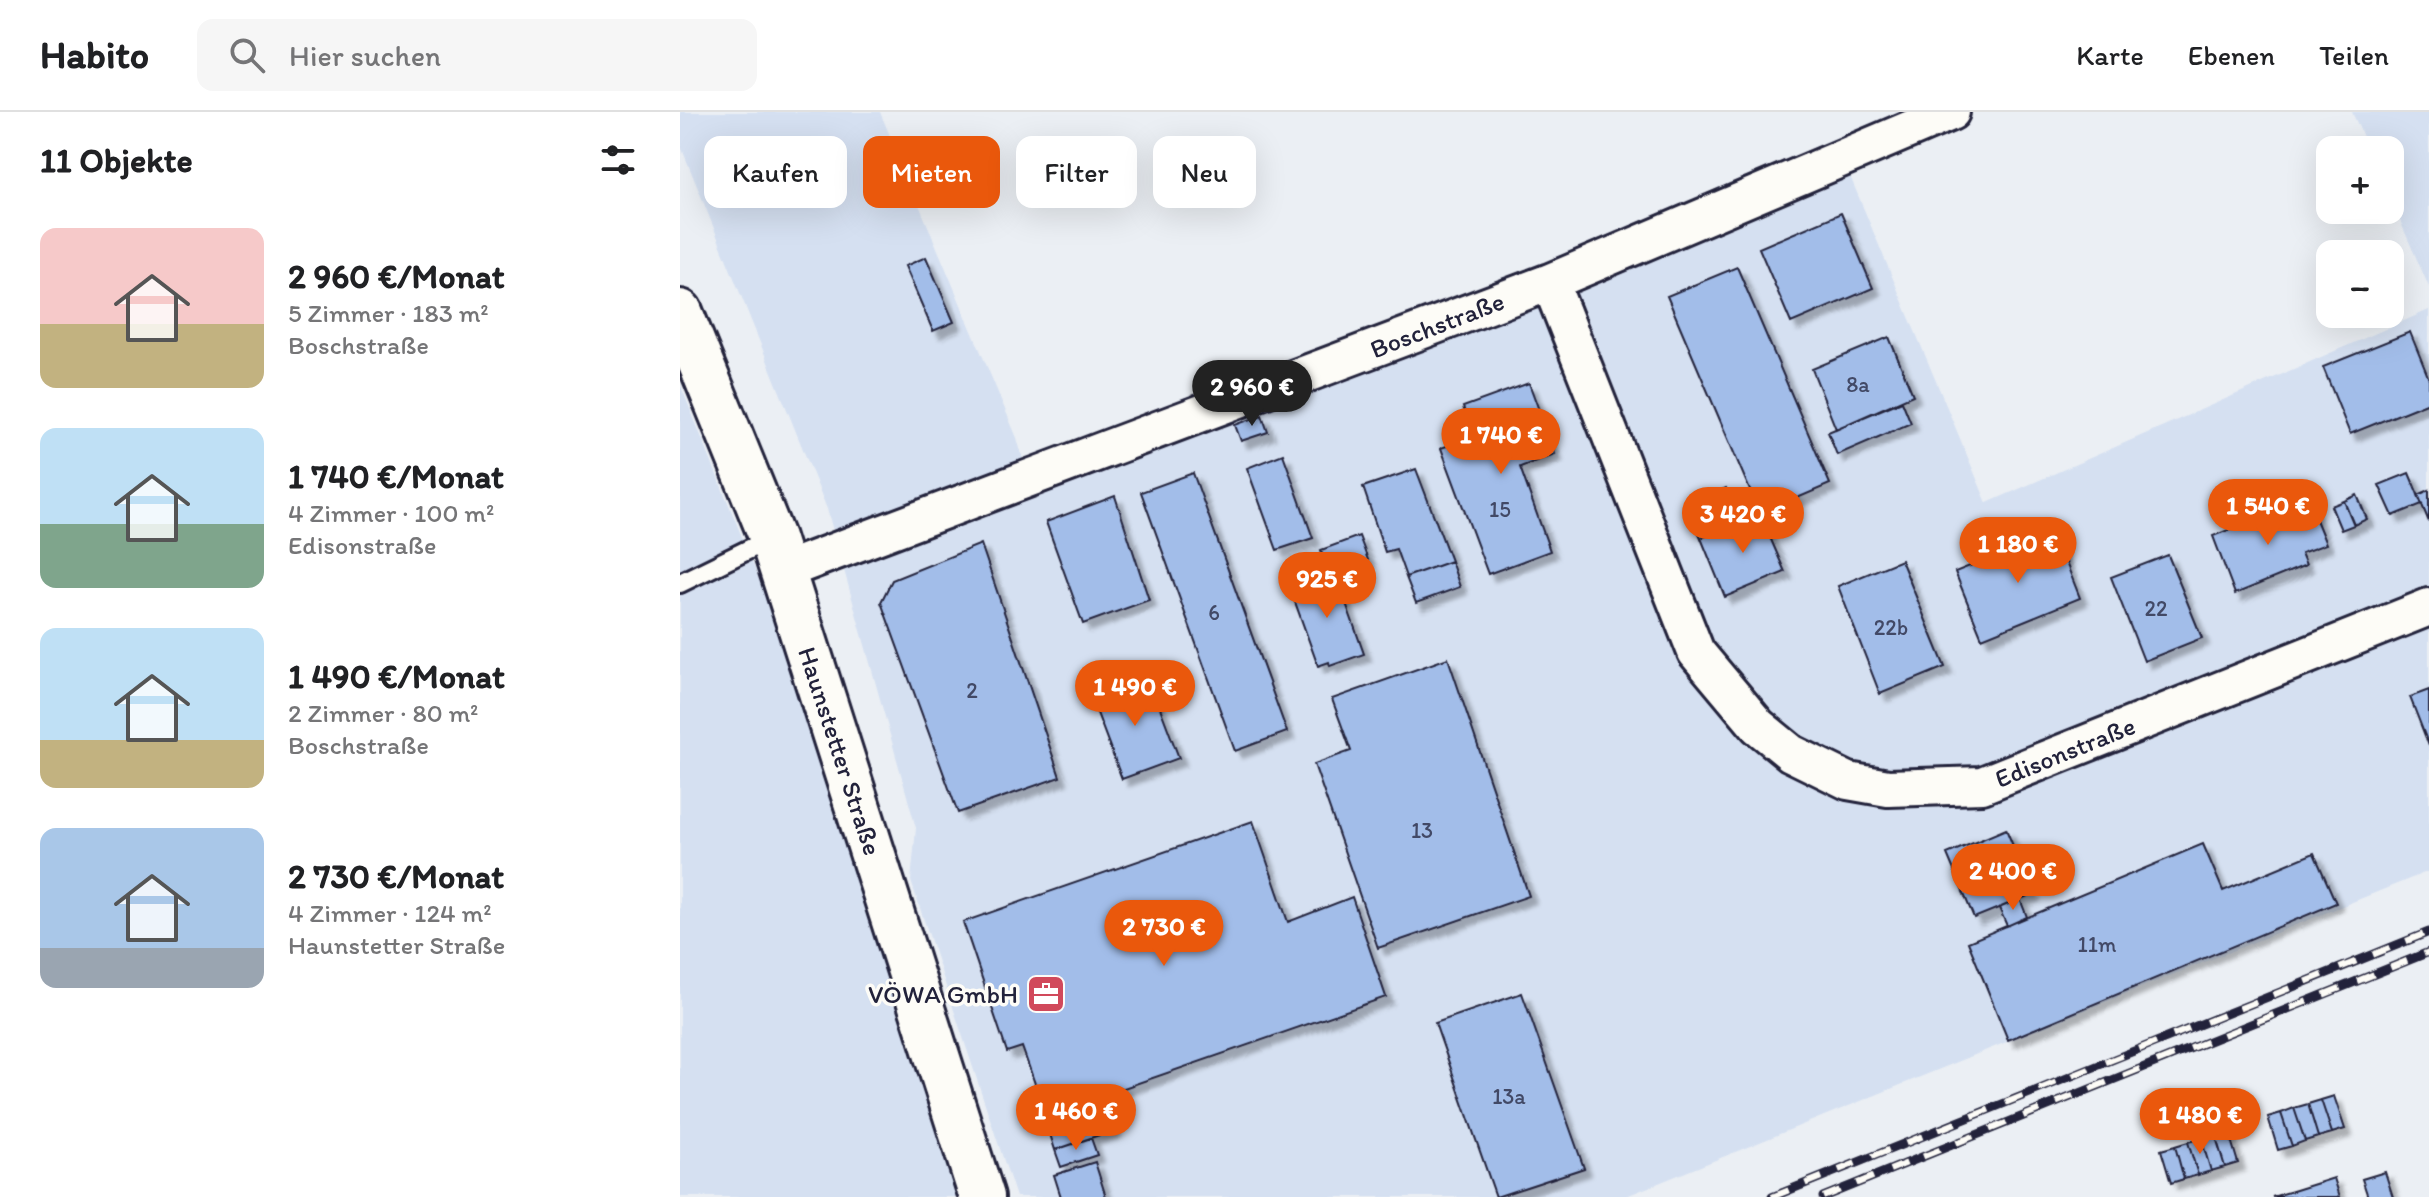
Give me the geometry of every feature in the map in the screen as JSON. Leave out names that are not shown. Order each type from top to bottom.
[{"type":"street","name":"Boschstraße","points":[[777,555],[1550,282],[1951,112]]},
{"type":"street","name":"Edisonstraße","points":[[1550,282],[1696,652],[1758,726],[1791,753],[1848,781],[1888,788],[1982,785],[2429,607]]},
{"type":"street","name":"Haunstetter Straße","points":[[680,312],[777,555],[982,1197]]},
{"type":"lane","points":[[680,583],[777,555]]},
{"type":"shaded area","points":[[680,112],[880,112],[890,136],[863,136],[863,208],[920,208],[1017,438],[1028,477],[1842,157],[1987,503],[2388,328],[2404,328],[2404,321],[2429,310],[2429,871],[1624,1197],[1016,1197],[911,881],[916,828],[827,509],[706,208],[847,208],[847,136],[704,136],[704,204],[680,144]]},
{"type":"shaded area","points":[[2352,112],[2429,112],[2429,287],[2401,224],[2404,224],[2404,136],[2363,136]]},
{"type":"shaded area","points":[[680,384],[774,616],[959,1197],[680,1197]]},
{"type":"building","points":[[1841,213],[1873,288],[1791,323],[1759,248]]},
{"type":"building","points":[[926,257],[954,322],[933,331],[905,266]]},
{"type":"building","points":[[1737,267],[1830,484],[1760,514],[1667,296]]},
{"type":"building","points":[[2410,332],[2429,379],[2429,402],[2350,434],[2323,367]]},
{"type":"building","points":[[1889,337],[1913,395],[1836,429],[1812,369]]},
{"type":"building","points":[[1529,383],[1555,454],[1520,467],[1550,551],[1488,574],[1441,448],[1474,436],[1463,407]]},
{"type":"building","points":[[1902,401],[1911,423],[1837,455],[1828,432]]},
{"type":"building","points":[[1262,415],[1268,432],[1241,441],[1235,425]]},
{"type":"building","points":[[1283,454],[1313,538],[1277,550],[1247,468]]},
{"type":"building","points":[[1416,469],[1451,561],[1406,577],[1396,549],[1385,552],[1363,487]]},
{"type":"building","points":[[1193,473],[1287,732],[1235,751],[1141,492]]},
{"type":"building","points":[[2409,473],[2422,504],[2393,516],[2379,485]]},
{"type":"building","points":[[1726,488],[1739,522],[1701,538],[1687,505]]},
{"type":"building","points":[[2429,490],[2429,522],[2418,495]]},
{"type":"building","points":[[2357,495],[2367,519],[2354,525],[2344,501]]},
{"type":"building","points":[[1115,496],[1149,600],[1083,624],[1046,522]]},
{"type":"building","points":[[2344,501],[2354,525],[2341,530],[2331,506]]},
{"type":"building","points":[[2310,505],[2326,544],[2301,553],[2306,565],[2235,594],[2213,536],[2276,511],[2278,517]]},
{"type":"building","points":[[1760,514],[1785,572],[1725,597],[1701,538]]},
{"type":"building","points":[[2054,532],[2080,598],[1982,638],[1955,572]]},
{"type":"building","points":[[1359,536],[1368,560],[1329,574],[1321,550]]},
{"type":"building","points":[[981,544],[1060,777],[958,813],[881,602],[892,580]]},
{"type":"building","points":[[2168,555],[2202,638],[2144,661],[2111,577]]},
{"type":"building","points":[[1901,560],[1945,667],[1880,694],[1838,586]]},
{"type":"building","points":[[1451,561],[1460,587],[1416,603],[1406,577]]},
{"type":"building","points":[[1335,572],[1364,654],[1330,666],[1329,662],[1318,666],[1290,588]]},
{"type":"building","points":[[1448,658],[1529,896],[1378,948],[1314,764],[1351,751],[1332,699]]},
{"type":"building","points":[[1148,676],[1179,758],[1122,779],[1091,697]]},
{"type":"building","points":[[2429,690],[2429,746],[2410,697]]},
{"type":"building","points":[[1253,821],[1288,922],[1352,897],[1386,997],[1046,1115],[1022,1047],[1007,1052],[963,922]]},
{"type":"building","points":[[2006,829],[2033,894],[1974,918],[1947,854]]},
{"type":"building","points":[[2203,844],[2223,891],[2314,853],[2336,903],[2008,1040],[1968,942]]},
{"type":"building","points":[[2020,899],[2027,917],[2007,926],[1999,908]]},
{"type":"building","points":[[1522,993],[1584,1168],[1496,1197],[1435,1023]]},
{"type":"building","points":[[2334,1096],[2345,1129],[2332,1133],[2321,1100]]},
{"type":"building","points":[[2321,1100],[2332,1133],[2318,1137],[2308,1104]]},
{"type":"building","points":[[2308,1104],[2318,1137],[2305,1141],[2294,1108]]},
{"type":"building","points":[[2294,1108],[2305,1141],[2292,1146],[2281,1113]]},
{"type":"building","points":[[1108,1111],[1114,1130],[1055,1150],[1049,1131]]},
{"type":"building","points":[[2281,1113],[2292,1146],[2278,1150],[2268,1117]]},
{"type":"building","points":[[2228,1130],[2238,1163],[2225,1167],[2215,1134]]},
{"type":"building","points":[[2215,1134],[2225,1167],[2211,1171],[2201,1138]]},
{"type":"building","points":[[1091,1138],[1097,1155],[1061,1167],[1055,1150]]},
{"type":"building","points":[[2201,1138],[2211,1171],[2198,1175],[2188,1142]]},
{"type":"building","points":[[2188,1142],[2198,1175],[2184,1179],[2175,1146]]},
{"type":"building","points":[[2175,1146],[2184,1179],[2171,1183],[2161,1150]]},
{"type":"building","points":[[1095,1162],[1106,1197],[1061,1197],[1054,1175]]},
{"type":"building","points":[[2385,1172],[2393,1197],[2368,1197],[2362,1179]]},
{"type":"building","points":[[2334,1178],[2340,1197],[2272,1197],[2296,1190]]},
{"type":"railway","points":[[1772,1197],[2429,932]]},
{"type":"railway","points":[[1823,1197],[2429,952]]},
{"type":"place","name":"VÖWA GmbH","points":[[1046,994]]}]
